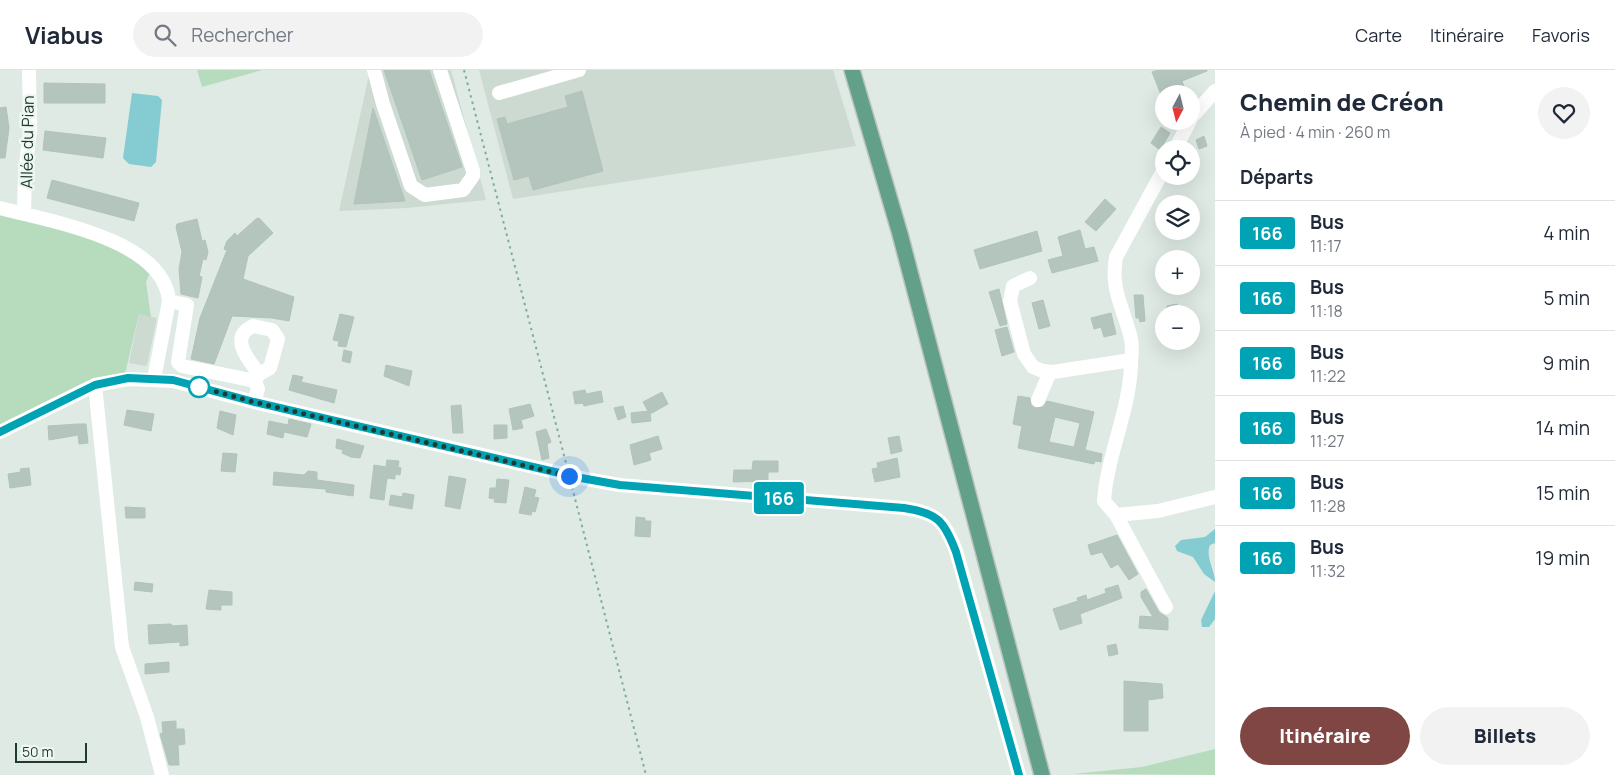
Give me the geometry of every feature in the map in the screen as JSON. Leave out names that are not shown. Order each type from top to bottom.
[{"type":"main road","points":[[852,70],[902,242],[1042,775]]},
{"type":"street","name":"Allée du Pian","points":[[24,214],[25,172],[30,130],[29,70]]},
{"type":"street","points":[[374,70],[383,104],[412,186],[425,195],[463,190],[473,176],[474,171],[440,70]]},
{"type":"street","points":[[499,93],[579,70]]},
{"type":"street","points":[[1200,108],[1215,91]]},
{"type":"street","points":[[1155,185],[1116,258],[1114,271],[1115,292],[1132,341],[1129,392],[1104,502],[1116,515],[1166,607]]},
{"type":"street","points":[[0,208],[100,236],[125,247],[152,266],[164,279],[169,300],[154,379]]},
{"type":"street","points":[[1030,278],[1013,286],[1010,301],[1024,354],[1033,367],[1050,372],[1131,360]]},
{"type":"street","points":[[169,300],[187,305],[178,362],[182,366],[257,378],[258,389],[254,402]]},
{"type":"street","points":[[1038,400],[1050,372]]},
{"type":"street","points":[[0,432],[95,385],[128,378],[173,380],[254,402],[569,476],[620,485],[904,508],[932,514],[940,520],[949,532],[956,552],[1019,775]]},
{"type":"street","points":[[95,385],[122,647],[147,717],[162,775]]},
{"type":"street","points":[[1116,515],[1158,511],[1215,497]]},
{"type":"path","points":[[464,70],[646,775]]},
{"type":"shaded area","points":[[368,70],[451,70],[486,200],[407,208],[339,211],[369,75]]},
{"type":"shaded area","points":[[479,70],[833,70],[856,146],[513,199]]},
{"type":"shaded area","points":[[139,314],[157,318],[147,365],[145,366],[129,363]]},
{"type":"green space","points":[[197,70],[262,70],[202,87]]},
{"type":"green space","points":[[0,211],[125,249],[150,273],[146,282],[151,317],[139,314],[125,374],[0,426]]},
{"type":"green space","points":[[1215,749],[1215,775],[1073,774],[1142,767]]},
{"type":"water","points":[[132,93],[158,96],[162,100],[156,162],[151,167],[129,164],[123,158]]},
{"type":"water","points":[[1215,529],[1215,543],[1210,545],[1209,559],[1215,582],[1204,574],[1193,557],[1177,551],[1175,546],[1181,540],[1205,537]]},
{"type":"water","points":[[1215,591],[1215,619],[1209,627],[1202,627],[1201,620]]},
{"type":"building","points":[[384,70],[429,70],[462,167],[422,180]]},
{"type":"building","points":[[1158,70],[1207,70],[1182,81],[1183,85],[1157,85],[1152,72]]},
{"type":"building","points":[[44,83],[105,84],[105,103],[44,103]]},
{"type":"building","points":[[582,91],[603,171],[533,190],[529,176],[514,180],[497,119],[505,117],[507,124],[568,107],[565,96]]},
{"type":"building","points":[[6,107],[9,128],[5,158],[0,158],[0,108]]},
{"type":"building","points":[[373,108],[405,201],[354,204]]},
{"type":"building","points":[[1159,130],[1166,130],[1170,133],[1166,140],[1155,140],[1155,146],[1151,143]]},
{"type":"building","points":[[45,131],[106,138],[103,158],[43,150]]},
{"type":"building","points":[[1204,136],[1207,146],[1200,149],[1200,140],[1196,140]]},
{"type":"building","points":[[52,180],[139,203],[134,221],[47,198]]},
{"type":"building","points":[[1105,199],[1116,209],[1096,231],[1085,222]]},
{"type":"building","points":[[259,218],[273,233],[248,256],[243,279],[294,297],[289,321],[272,318],[232,316],[214,364],[191,359],[200,318],[227,250],[224,249],[227,241],[235,233],[237,236]]},
{"type":"building","points":[[197,219],[202,241],[205,240],[208,252],[206,260],[203,259],[199,276],[202,277],[198,298],[181,294],[179,269],[182,252],[176,227],[177,224]]},
{"type":"building","points":[[1080,230],[1085,249],[1094,247],[1098,261],[1052,273],[1048,260],[1063,256],[1058,237]]},
{"type":"building","points":[[1037,231],[1042,251],[980,269],[974,250]]},
{"type":"building","points":[[999,289],[1007,324],[1000,326],[989,292]]},
{"type":"building","points":[[1134,295],[1143,295],[1145,321],[1140,322],[1139,318],[1136,318]]},
{"type":"building","points":[[1043,300],[1050,326],[1039,329],[1032,303]]},
{"type":"building","points":[[1111,313],[1116,334],[1104,337],[1101,327],[1094,329],[1091,318]]},
{"type":"building","points":[[340,314],[354,317],[346,347],[338,346],[339,341],[333,340]]},
{"type":"building","points":[[1007,327],[1014,352],[1002,356],[995,330]]},
{"type":"building","points":[[344,350],[352,352],[350,363],[342,361]]},
{"type":"building","points":[[386,365],[412,371],[409,386],[384,376]]},
{"type":"building","points":[[293,375],[303,377],[301,382],[337,390],[334,403],[289,390]]},
{"type":"building","points":[[585,390],[586,394],[601,391],[603,402],[584,406],[583,403],[575,404],[573,392]]},
{"type":"building","points":[[662,392],[668,404],[650,414],[651,421],[632,423],[631,413],[648,411],[643,402]]},
{"type":"building","points":[[1018,396],[1030,398],[1031,405],[1035,408],[1043,407],[1047,401],[1094,412],[1085,450],[1102,454],[1101,462],[1095,461],[1094,464],[1018,448],[1022,426],[1013,424]],"holes":[[[1055,417],[1080,423],[1074,447],[1049,442]]]},
{"type":"building","points":[[530,404],[534,416],[521,420],[523,428],[513,430],[509,409]]},
{"type":"building","points":[[461,405],[463,433],[453,433],[451,406]]},
{"type":"building","points":[[623,406],[626,417],[618,420],[614,408]]},
{"type":"building","points":[[127,410],[154,414],[151,431],[124,425]]},
{"type":"building","points":[[220,411],[236,415],[233,435],[217,428]]},
{"type":"building","points":[[289,419],[311,424],[307,437],[284,432],[283,438],[267,434],[269,421],[288,425]]},
{"type":"building","points":[[86,424],[88,443],[79,444],[78,435],[49,440],[48,426]]},
{"type":"building","points":[[494,425],[507,425],[507,438],[494,439]]},
{"type":"building","points":[[546,429],[551,442],[547,444],[549,458],[542,460],[536,432]]},
{"type":"building","points":[[658,436],[662,449],[649,453],[651,460],[634,465],[630,445]]},
{"type":"building","points":[[899,436],[902,451],[891,454],[888,438]]},
{"type":"building","points":[[337,439],[364,446],[360,458],[342,453],[343,450],[336,448]]},
{"type":"building","points":[[223,453],[237,454],[235,472],[221,471]]},
{"type":"building","points":[[897,458],[900,477],[875,482],[872,469],[878,468],[877,463]]},
{"type":"building","points":[[387,460],[399,461],[400,475],[395,474],[395,479],[387,478],[384,500],[370,498],[374,465],[386,467]]},
{"type":"building","points":[[753,461],[778,461],[778,472],[768,472],[768,481],[733,482],[734,470],[752,470]]},
{"type":"building","points":[[29,468],[31,485],[10,488],[8,474],[21,472],[20,469]]},
{"type":"building","points":[[308,471],[317,472],[317,480],[354,485],[353,496],[326,492],[326,489],[273,485],[274,472],[304,475]]},
{"type":"building","points":[[449,476],[466,479],[460,509],[445,506]]},
{"type":"building","points":[[497,479],[509,480],[506,503],[494,502],[495,499],[489,498],[490,488],[496,488]]},
{"type":"building","points":[[525,487],[536,490],[534,497],[539,498],[535,512],[532,511],[531,515],[519,513]]},
{"type":"building","points":[[403,493],[414,495],[412,509],[389,505],[391,495],[402,497]]},
{"type":"building","points":[[125,507],[145,508],[145,518],[126,518]]},
{"type":"building","points":[[636,517],[645,518],[645,521],[651,521],[650,537],[635,536]]},
{"type":"building","points":[[1117,535],[1138,574],[1129,580],[1118,564],[1111,568],[1102,552],[1091,555],[1088,545]]},
{"type":"building","points":[[135,582],[153,584],[152,592],[134,590]]},
{"type":"building","points":[[1118,585],[1122,598],[1080,614],[1082,623],[1060,630],[1053,609],[1078,601],[1077,598],[1086,595],[1087,600],[1106,593],[1105,589]]},
{"type":"building","points":[[1146,589],[1159,612],[1168,618],[1168,630],[1139,628],[1140,616],[1153,617],[1141,597],[1141,592]]},
{"type":"building","points":[[209,590],[232,592],[232,605],[221,605],[221,610],[206,609]]},
{"type":"building","points":[[171,624],[172,626],[187,625],[188,645],[180,646],[180,642],[149,644],[148,625]]},
{"type":"building","points":[[1116,644],[1118,654],[1109,656],[1107,646]]},
{"type":"building","points":[[169,662],[169,672],[145,674],[145,664]]},
{"type":"building","points":[[1124,681],[1162,684],[1163,698],[1148,700],[1148,731],[1124,731]]},
{"type":"building","points":[[176,721],[176,729],[184,729],[185,744],[178,745],[179,765],[169,765],[160,734],[163,733],[162,722]]},
{"type":"bus line","name":"166","points":[[0,432],[51,405],[95,385],[128,378],[161,381],[173,380],[254,402],[581,478],[620,485],[904,508],[932,514],[940,520],[949,532],[956,552],[1019,775]]},
{"type":"route","points":[[199,387],[212,392],[569,476]]}]
